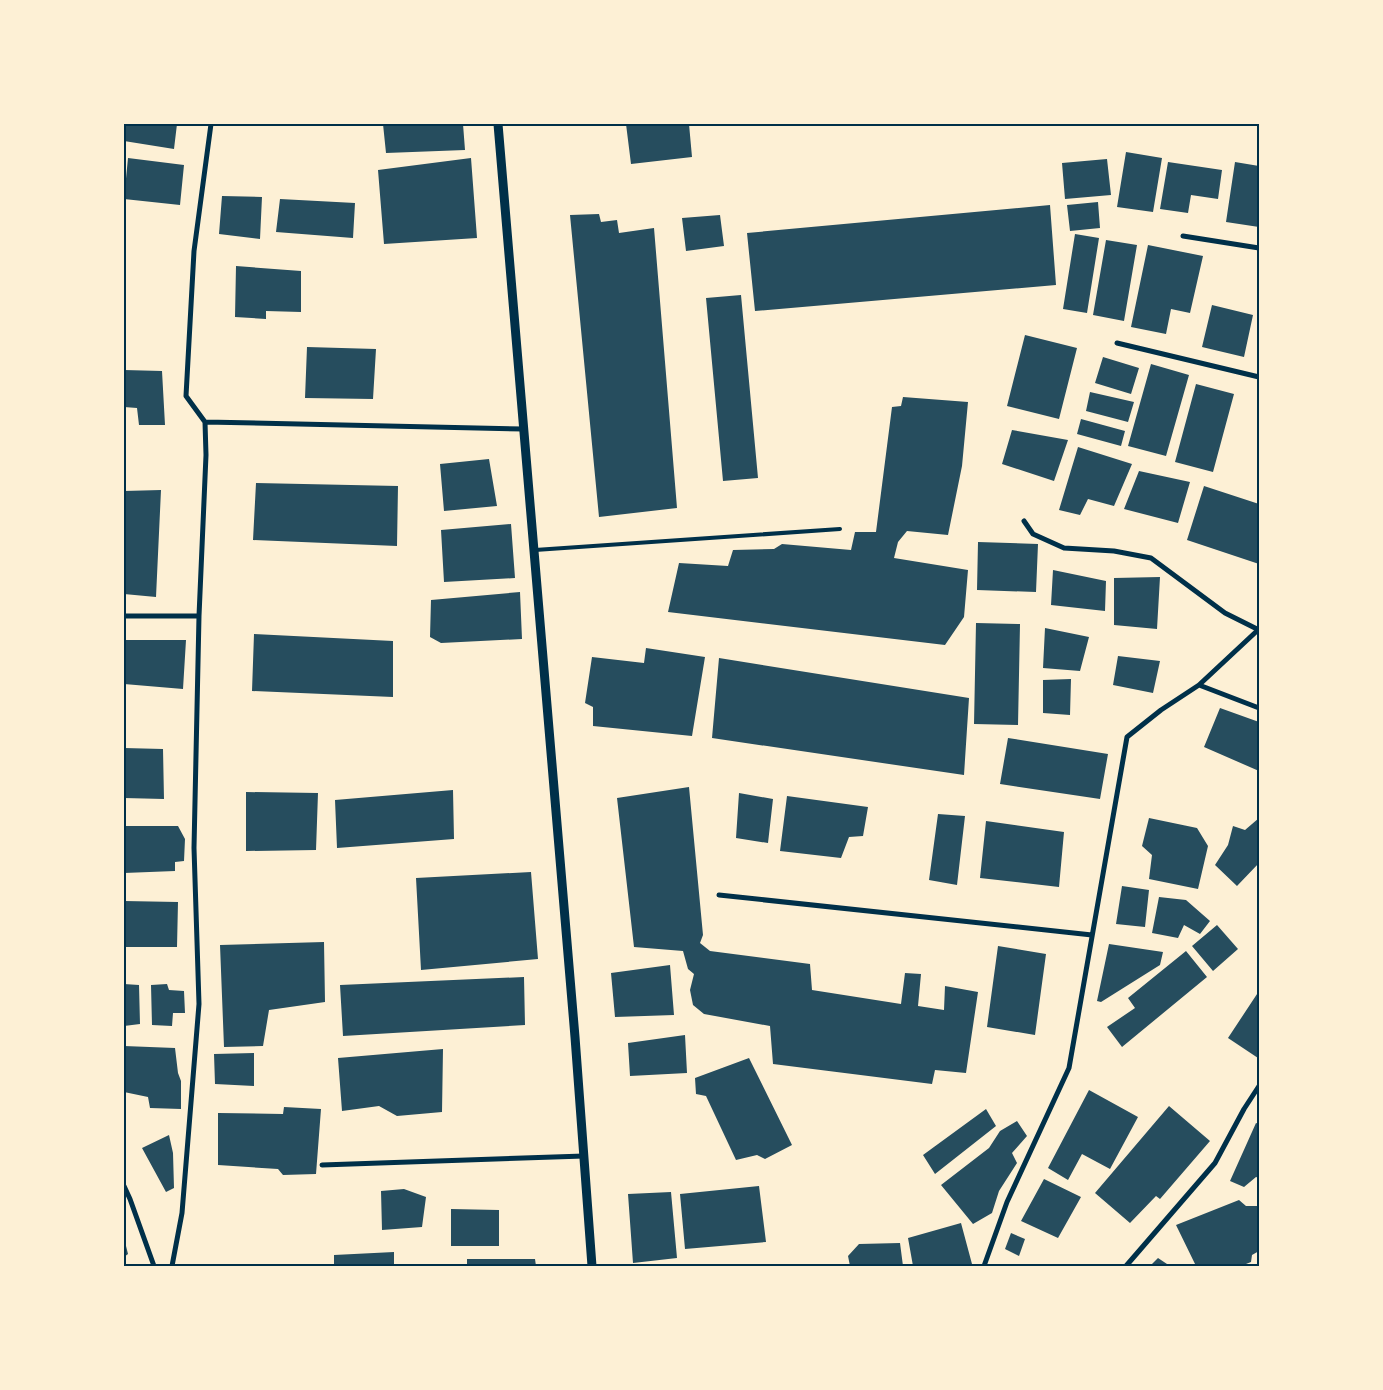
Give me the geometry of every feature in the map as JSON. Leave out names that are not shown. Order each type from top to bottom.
[{"type":"street","points":[[172,1266],[182,1213],[199,1004],[194,848],[199,616],[206,456],[205,422],[186,396],[194,251],[211,124]]},
{"type":"street","points":[[498,124],[575,1027],[592,1266]]},
{"type":"street","points":[[1183,236],[1259,248]]},
{"type":"street","points":[[1117,343],[1259,377]]},
{"type":"street","points":[[205,422],[524,429]]},
{"type":"street","points":[[984,1266],[1007,1202],[1070,1068],[1127,737],[1161,710],[1200,685],[1259,629],[1225,613],[1151,558],[1114,550],[1064,548],[1033,534],[1024,521]]},
{"type":"street","points":[[124,616],[199,616]]},
{"type":"street","points":[[1200,685],[1259,708]]},
{"type":"street","points":[[719,895],[1092,935]]},
{"type":"street","points":[[1126,1266],[1215,1163],[1244,1108],[1259,1086]]},
{"type":"street","points":[[322,1165],[584,1156]]},
{"type":"street","points":[[124,1186],[154,1266]]},
{"type":"lane","points":[[534,550],[840,529]]},
{"type":"building","points":[[124,124],[177,124],[174,149],[124,141]]},
{"type":"building","points":[[383,124],[463,124],[465,150],[386,153]]},
{"type":"building","points":[[626,124],[689,124],[692,157],[631,164]]},
{"type":"building","points":[[1126,152],[1162,158],[1153,212],[1117,207]]},
{"type":"building","points":[[128,158],[184,165],[180,205],[124,199]]},
{"type":"building","points":[[471,158],[477,238],[384,244],[378,170]]},
{"type":"building","points":[[1107,159],[1111,195],[1065,199],[1062,163]]},
{"type":"building","points":[[1168,162],[1222,170],[1218,199],[1191,195],[1188,213],[1160,209]]},
{"type":"building","points":[[1235,162],[1259,166],[1259,227],[1226,222]]},
{"type":"building","points":[[222,196],[262,197],[260,239],[219,234]]},
{"type":"building","points":[[280,199],[355,203],[353,238],[276,232]]},
{"type":"building","points":[[1098,202],[1100,228],[1070,231],[1067,205]]},
{"type":"building","points":[[1050,205],[1056,285],[755,311],[747,233]]},
{"type":"building","points":[[599,214],[601,222],[617,220],[619,233],[654,228],[677,508],[599,517],[570,215]]},
{"type":"building","points":[[720,215],[724,246],[686,251],[682,218]]},
{"type":"building","points":[[1075,234],[1099,238],[1087,313],[1063,309]]},
{"type":"building","points":[[1106,240],[1137,245],[1124,321],[1093,315]]},
{"type":"building","points":[[1148,245],[1203,256],[1190,313],[1171,309],[1166,334],[1131,327]]},
{"type":"building","points":[[236,266],[301,271],[301,312],[266,311],[266,319],[235,317]]},
{"type":"building","points":[[741,295],[758,478],[723,481],[706,298]]},
{"type":"building","points":[[1212,305],[1253,315],[1244,357],[1202,347]]},
{"type":"building","points":[[1025,335],[1077,348],[1059,419],[1007,406]]},
{"type":"building","points":[[307,347],[376,349],[373,399],[305,398]]},
{"type":"building","points":[[1103,357],[1139,368],[1131,394],[1095,383]]},
{"type":"building","points":[[1151,364],[1189,375],[1166,456],[1128,446]]},
{"type":"building","points":[[124,370],[162,371],[165,425],[139,425],[137,408],[124,407]]},
{"type":"building","points":[[1196,384],[1234,394],[1213,472],[1175,462]]},
{"type":"building","points":[[1090,392],[1134,402],[1128,422],[1086,411]]},
{"type":"building","points":[[903,397],[968,402],[962,466],[948,535],[907,531],[898,542],[894,558],[968,570],[964,617],[945,645],[668,612],[679,563],[728,566],[733,550],[774,549],[782,544],[851,550],[855,532],[876,532],[892,407],[901,406]]},
{"type":"building","points":[[1081,419],[1125,431],[1121,446],[1077,434]]},
{"type":"building","points":[[1012,430],[1068,440],[1054,481],[1002,464]]},
{"type":"building","points":[[1078,447],[1132,464],[1114,506],[1088,499],[1080,515],[1059,510]]},
{"type":"building","points":[[489,459],[497,506],[444,511],[440,464]]},
{"type":"building","points":[[1139,471],[1190,482],[1178,523],[1124,509]]},
{"type":"building","points":[[256,483],[398,486],[397,546],[253,540]]},
{"type":"building","points":[[1204,486],[1259,504],[1259,564],[1187,540]]},
{"type":"building","points":[[161,490],[156,597],[124,594],[124,491]]},
{"type":"building","points":[[511,524],[515,578],[444,582],[441,530]]},
{"type":"building","points":[[978,542],[1038,544],[1036,592],[977,590]]},
{"type":"building","points":[[1053,570],[1106,581],[1105,611],[1051,605]]},
{"type":"building","points":[[1160,577],[1157,629],[1114,625],[1114,578]]},
{"type":"building","points":[[520,592],[522,639],[441,643],[430,637],[431,600]]},
{"type":"building","points":[[976,623],[1020,624],[1018,725],[974,724]]},
{"type":"building","points":[[1045,628],[1089,637],[1080,671],[1043,668]]},
{"type":"building","points":[[254,634],[393,641],[393,697],[252,691]]},
{"type":"building","points":[[124,640],[186,640],[183,689],[124,684]]},
{"type":"building","points":[[646,648],[705,657],[692,736],[593,726],[593,707],[585,703],[592,657],[644,663]]},
{"type":"building","points":[[1118,656],[1160,661],[1153,693],[1113,685]]},
{"type":"building","points":[[719,658],[969,698],[964,775],[712,738]]},
{"type":"building","points":[[1071,679],[1070,715],[1043,713],[1043,680]]},
{"type":"building","points":[[1220,708],[1259,722],[1259,771],[1204,747]]},
{"type":"building","points":[[1008,738],[1108,754],[1100,799],[1000,784]]},
{"type":"building","points":[[124,748],[163,749],[164,799],[124,798]]},
{"type":"building","points":[[689,787],[703,935],[700,943],[710,951],[810,964],[812,990],[901,1004],[905,973],[921,974],[918,1006],[944,1010],[945,986],[978,992],[966,1073],[935,1070],[932,1084],[773,1064],[770,1026],[704,1014],[693,1005],[690,990],[694,974],[688,969],[683,951],[634,947],[617,798]]},
{"type":"building","points":[[453,790],[454,839],[337,848],[335,800]]},
{"type":"building","points":[[246,792],[318,793],[316,850],[246,851]]},
{"type":"building","points":[[739,793],[773,799],[768,843],[736,838]]},
{"type":"building","points":[[787,796],[868,807],[863,836],[849,837],[841,858],[780,851]]},
{"type":"building","points":[[938,814],[965,816],[957,885],[929,880]]},
{"type":"building","points":[[1149,818],[1197,828],[1208,846],[1198,889],[1149,879],[1152,855],[1142,846]]},
{"type":"building","points":[[1259,818],[1259,863],[1237,886],[1215,865],[1228,845],[1233,826],[1245,830]]},
{"type":"building","points":[[986,821],[1064,832],[1059,887],[980,878]]},
{"type":"building","points":[[124,826],[178,826],[185,839],[184,861],[175,862],[175,871],[124,873]]},
{"type":"building","points":[[531,872],[538,959],[421,970],[416,878]]},
{"type":"building","points":[[1122,886],[1149,890],[1145,927],[1116,924]]},
{"type":"building","points":[[1159,897],[1186,900],[1210,921],[1200,934],[1184,925],[1178,938],[1152,933]]},
{"type":"building","points":[[124,901],[178,902],[177,947],[124,947]]},
{"type":"building","points":[[1217,925],[1238,949],[1213,971],[1192,946]]},
{"type":"building","points":[[324,942],[325,1002],[269,1010],[263,1046],[224,1047],[220,945]]},
{"type":"building","points":[[1109,944],[1163,952],[1160,965],[1101,1002],[1097,1001]]},
{"type":"building","points":[[998,946],[1046,954],[1035,1035],[987,1027]]},
{"type":"building","points":[[1186,951],[1207,977],[1122,1047],[1107,1027],[1135,1008],[1128,998]]},
{"type":"building","points":[[670,965],[674,1015],[615,1017],[611,973]]},
{"type":"building","points":[[524,977],[525,1025],[343,1036],[340,985]]},
{"type":"building","points":[[124,984],[139,985],[140,1024],[124,1026]]},
{"type":"building","points":[[167,984],[169,990],[184,991],[185,1013],[173,1013],[172,1026],[152,1025],[151,985]]},
{"type":"building","points":[[1259,991],[1259,1057],[1258,1058],[1228,1038]]},
{"type":"building","points":[[685,1035],[687,1073],[630,1076],[628,1043]]},
{"type":"building","points":[[124,1046],[175,1048],[178,1073],[181,1081],[181,1109],[150,1108],[148,1097],[124,1092]]},
{"type":"building","points":[[443,1049],[442,1112],[397,1116],[379,1106],[342,1111],[338,1058]]},
{"type":"building","points":[[254,1053],[254,1086],[215,1084],[214,1054]]},
{"type":"building","points":[[749,1058],[792,1145],[765,1159],[757,1155],[736,1160],[706,1096],[696,1094],[695,1078]]},
{"type":"building","points":[[1089,1090],[1138,1117],[1110,1169],[1082,1154],[1068,1180],[1048,1168]]},
{"type":"building","points":[[1169,1106],[1210,1141],[1160,1199],[1156,1196],[1130,1223],[1095,1193]]},
{"type":"building","points":[[284,1107],[321,1109],[316,1174],[283,1175],[278,1169],[218,1165],[218,1113],[283,1114]]},
{"type":"building","points":[[986,1109],[996,1126],[935,1174],[923,1155]]},
{"type":"building","points":[[1017,1121],[1027,1136],[1012,1153],[1017,1163],[999,1191],[992,1213],[973,1224],[941,1185],[989,1148],[1000,1131]]},
{"type":"building","points":[[1256,1123],[1259,1124],[1259,1178],[1256,1177],[1244,1187],[1230,1181]]},
{"type":"building","points":[[169,1135],[173,1153],[174,1188],[166,1192],[142,1148]]},
{"type":"building","points":[[1044,1179],[1081,1197],[1058,1238],[1021,1221]]},
{"type":"building","points":[[759,1186],[766,1242],[685,1249],[680,1194]]},
{"type":"building","points":[[404,1189],[426,1197],[422,1227],[382,1230],[381,1191]]},
{"type":"building","points":[[671,1192],[677,1258],[633,1263],[628,1194]]},
{"type":"building","points":[[1239,1200],[1246,1206],[1258,1206],[1259,1251],[1252,1255],[1251,1262],[1241,1266],[1196,1266],[1176,1225]]},
{"type":"building","points":[[451,1209],[499,1210],[499,1246],[451,1246]]},
{"type":"building","points":[[961,1223],[972,1264],[966,1266],[913,1266],[908,1238]]},
{"type":"building","points":[[1011,1233],[1025,1239],[1019,1256],[1005,1249]]},
{"type":"building","points":[[124,1238],[128,1254],[124,1257]]},
{"type":"building","points":[[900,1243],[903,1266],[850,1266],[848,1256],[859,1244]]},
{"type":"building","points":[[394,1252],[394,1266],[334,1266],[334,1255]]},
{"type":"building","points":[[1158,1258],[1170,1266],[1150,1266]]},
{"type":"building","points":[[467,1259],[535,1259],[536,1266],[467,1266]]}]
